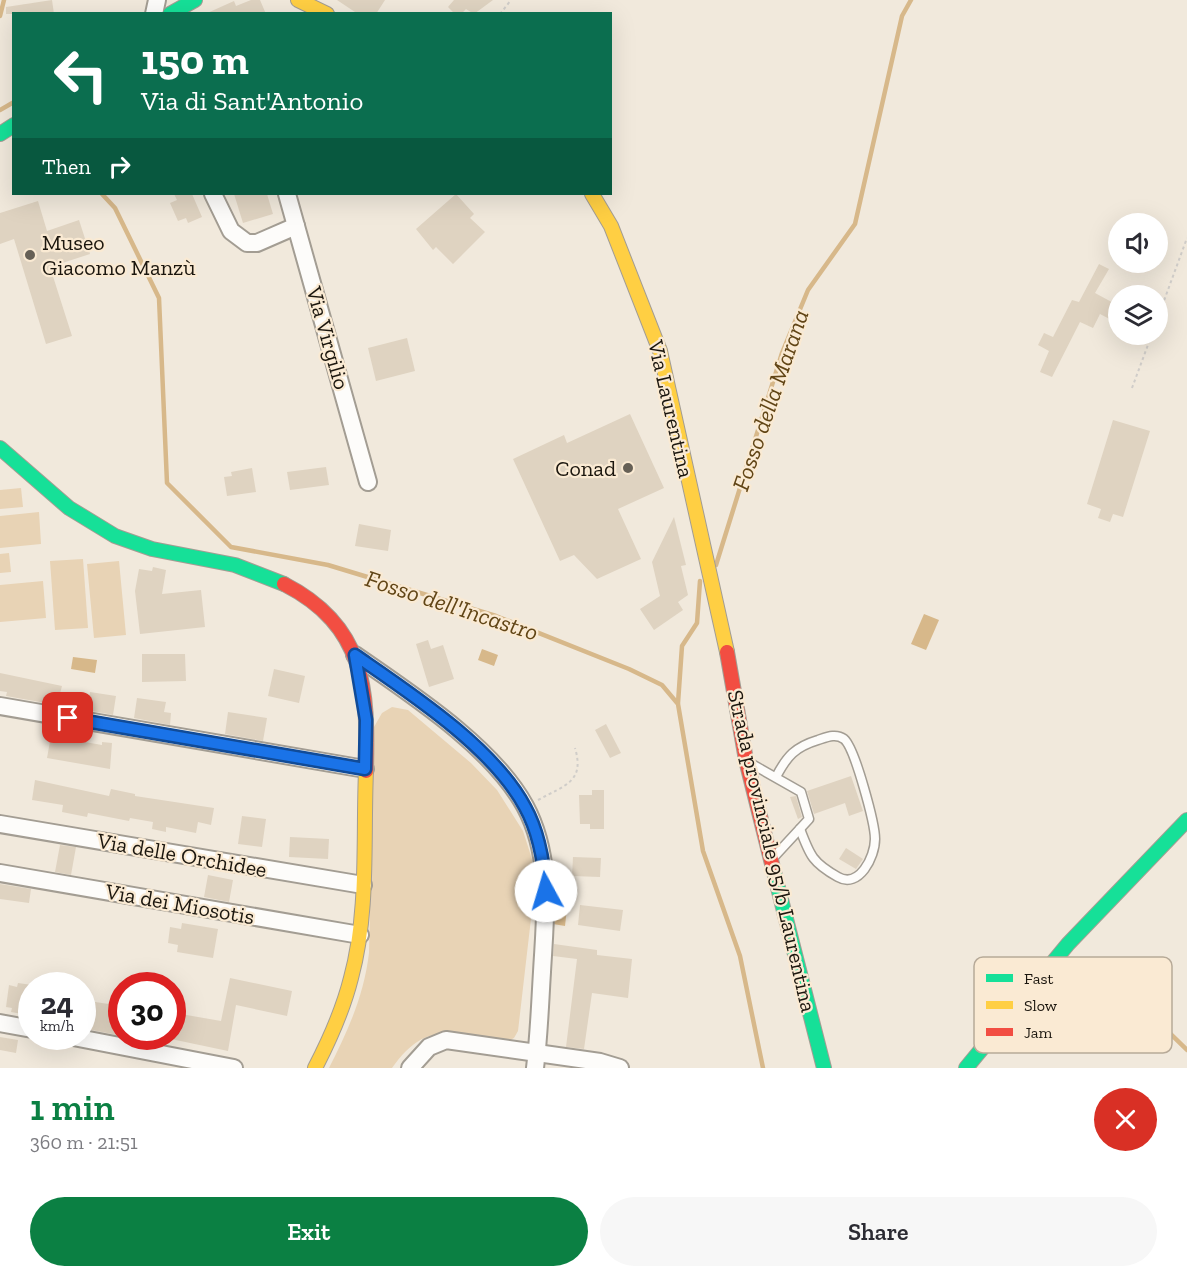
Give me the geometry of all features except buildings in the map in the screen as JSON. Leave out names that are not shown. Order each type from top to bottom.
[{"type":"street","points":[[174,12],[195,0]]},
{"type":"street","points":[[298,0],[323,12]]},
{"type":"street","points":[[213,195],[231,231],[247,243],[257,243],[297,226]]},
{"type":"street","name":"Via Virgilio","points":[[287,195],[368,482]]},
{"type":"street","name":"Via Laurentina","points":[[593,195],[611,226],[660,351],[715,599]]},
{"type":"street","points":[[0,448],[60,501],[107,532],[155,550],[241,567],[270,579],[306,599],[338,625],[355,655],[366,720],[360,935],[353,978],[343,1011],[315,1068]]},
{"type":"street","name":"Strada provinciale 95/b Laurentina","points":[[715,599],[746,760],[824,1068]]},
{"type":"street","points":[[355,655],[421,701],[463,736],[498,770],[525,807],[540,848],[546,891],[536,1061]]},
{"type":"street","points":[[0,706],[365,769]]},
{"type":"street","points":[[1057,957],[1187,820]]},
{"type":"street","name":"Via delle Orchidee","points":[[0,824],[363,885]]},
{"type":"street","name":"Via dei Miosotis","points":[[0,873],[360,935]]},
{"type":"street","points":[[0,1023],[18,1026]]},
{"type":"street","points":[[96,1041],[234,1068]]},
{"type":"street","points":[[410,1068],[429,1047],[446,1041],[536,1061],[600,1062],[620,1068]]},
{"type":"street","points":[[966,1068],[978,1053]]},
{"type":"lane","points":[[776,777],[788,756],[801,746],[837,736],[849,746],[875,836],[872,853],[861,874],[854,880],[845,881],[819,866],[810,857],[800,829]]},
{"type":"lane","points":[[746,760],[801,792],[810,819],[771,861]]},
{"type":"path","points":[[502,12],[512,0]]},
{"type":"path","points":[[1168,290],[1187,238]]},
{"type":"path","points":[[1132,388],[1148,345]]},
{"type":"path","points":[[525,807],[568,783],[577,775],[579,766],[575,748]]},
{"type":"shaded area","points":[[21,488],[23,507],[0,509],[0,490]]},
{"type":"shaded area","points":[[39,512],[41,544],[0,548],[0,516]]},
{"type":"shaded area","points":[[9,553],[11,572],[0,573],[0,554]]},
{"type":"shaded area","points":[[83,559],[88,628],[55,630],[50,561]]},
{"type":"shaded area","points":[[119,561],[126,635],[94,638],[87,564]]},
{"type":"shaded area","points":[[43,581],[46,618],[0,622],[0,585]]},
{"type":"shaded area","points":[[924,614],[939,620],[926,650],[911,644]]},
{"type":"shaded area","points":[[482,649],[498,655],[494,666],[478,660]]},
{"type":"shaded area","points":[[73,657],[97,660],[95,673],[71,669]]},
{"type":"shaded area","points":[[392,707],[408,710],[471,763],[497,790],[523,831],[532,859],[535,884],[518,1031],[514,1038],[506,1042],[456,1035],[431,1036],[418,1041],[392,1068],[329,1068],[354,1012],[367,968],[374,727],[382,713]]},
{"type":"shaded area","points":[[555,907],[567,908],[565,926],[553,924]]},
{"type":"waterway","points":[[0,16],[4,0]]},
{"type":"waterway","name":"Fosso della Marana","points":[[716,565],[782,353],[808,290],[855,224],[902,16],[911,0]]},
{"type":"waterway","name":"Fosso dell'Incastro","points":[[0,110],[12,103]]},
{"type":"waterway","name":"Fosso dell'Incastro","points":[[103,195],[115,208],[159,298],[167,483],[231,547],[328,565],[496,616],[629,669],[662,685],[678,704],[703,851],[740,956],[763,1068]]},
{"type":"waterway","name":"Fosso della Marana","points":[[678,703],[682,646],[697,623],[700,581]]},
{"type":"waterway","points":[[1172,1035],[1187,1050]]},
{"type":"traffic: fast","points":[[174,12],[195,0]]},
{"type":"traffic: fast","points":[[0,134],[12,126]]},
{"type":"traffic: fast","points":[[0,448],[69,508],[115,536],[152,549],[235,565],[284,584]]},
{"type":"traffic: fast","points":[[1057,957],[1187,820]]},
{"type":"traffic: fast","points":[[773,868],[824,1068]]},
{"type":"traffic: fast","points":[[966,1068],[978,1053]]},
{"type":"traffic: slow","points":[[298,0],[323,12]]},
{"type":"traffic: slow","points":[[593,195],[611,226],[660,351],[727,652]]},
{"type":"traffic: slow","points":[[315,1068],[340,1013],[357,953],[363,901],[366,771]]},
{"type":"traffic: jam","points":[[284,584],[311,601],[332,619],[347,640],[363,687],[366,713],[366,771]]},
{"type":"traffic: jam","points":[[727,652],[746,760],[773,868]]},
{"type":"place","name":"Museo Giacomo Manzù","points":[[30,255]]},
{"type":"place","name":"Conad","points":[[628,468]]},
{"type":"route","points":[[68,718],[365,769],[366,720],[363,691],[355,655],[446,721],[498,770],[512,787],[525,807],[538,840],[546,891]]}]
